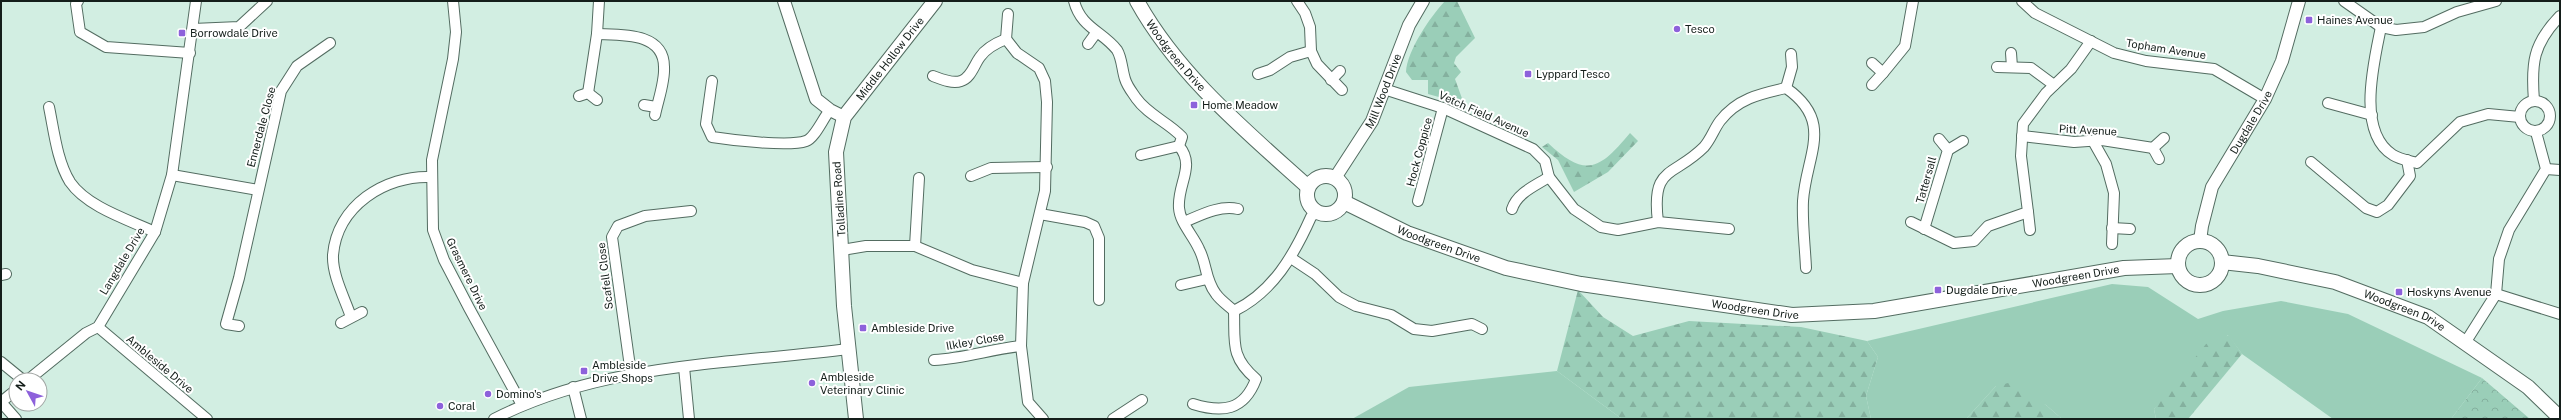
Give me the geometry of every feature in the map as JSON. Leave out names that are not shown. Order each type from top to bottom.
[{"type":"main road","name":"Middle Hollow Drive","points":[[844,117],[935,1]]},
{"type":"main road","name":"Woodgreen Drive","points":[[1137,1],[1172,53],[1222,109],[1308,187]]},
{"type":"main road","name":"Tolladine Road","points":[[844,117],[836,152],[844,306],[856,419]]},
{"type":"main road","points":[[1320,176],[1335,178],[1344,188],[1344,202],[1335,213],[1328,215],[1316,212],[1308,204],[1308,187],[1320,176]]},
{"type":"main road","name":"Woodgreen Drive","points":[[1344,202],[1407,234],[1506,268],[1581,284],[1792,315],[1874,311],[2124,268],[2178,266]]},
{"type":"main road","points":[[2200,241],[2212,245],[2217,250],[2222,262],[2221,269],[2214,280],[2202,285],[2189,282],[2183,278],[2178,266],[2183,248],[2200,241]]},
{"type":"main road","name":"Woodgreen Drive","points":[[2222,262],[2258,266],[2335,282],[2428,317],[2528,387],[2560,418]]},
{"type":"street","points":[[78,1],[76,4],[80,32],[106,47],[190,53]]},
{"type":"street","name":"Langdale Drive","points":[[38,372],[86,333],[98,327],[155,232],[172,175],[196,1]]},
{"type":"street","points":[[193,29],[239,27],[267,1]]},
{"type":"street","name":"Grasmere Drive","points":[[453,1],[456,32],[453,59],[436,136],[431,177],[433,230],[444,260],[522,405]]},
{"type":"street","points":[[598,100],[583,95],[598,34],[599,1]]},
{"type":"street","points":[[784,1],[816,99],[830,110],[844,117]]},
{"type":"street","points":[[1074,1],[1083,22],[1110,42],[1118,52],[1125,80],[1137,99],[1154,116],[1171,125],[1182,137],[1180,146],[1186,154],[1188,162],[1182,184],[1179,207],[1184,222],[1199,248],[1205,264],[1207,279],[1217,295],[1234,311],[1233,340],[1237,357],[1245,370],[1256,379],[1254,386],[1241,403],[1232,407],[1212,410],[1192,404]]},
{"type":"street","points":[[1296,1],[1305,13],[1310,27],[1311,51],[1316,64],[1342,90]]},
{"type":"street","name":"Mill Wood Drive","points":[[1335,178],[1372,121],[1410,25],[1423,1]]},
{"type":"street","points":[[1872,85],[1905,46],[1913,1]]},
{"type":"street","name":"Topham Avenue","points":[[2022,1],[2035,13],[2091,40],[2114,53],[2146,61],[2214,69],[2265,99]]},
{"type":"street","name":"Dugdale Drive","points":[[2200,241],[2212,187],[2265,99],[2282,61],[2298,1]]},
{"type":"street","points":[[2351,3],[2381,27],[2396,30],[2424,27],[2457,12],[2496,1]]},
{"type":"street","points":[[1008,14],[1006,39],[1017,52],[1038,68],[1045,81],[1048,102],[1046,167],[1040,214],[1023,283],[1021,346],[1028,402],[1043,419]]},
{"type":"street","points":[[2534,101],[2531,70],[2543,33],[2560,16]]},
{"type":"street","points":[[2381,27],[2374,64],[2370,103],[2375,135],[2393,156],[2417,163],[2460,122],[2488,114],[2520,117]]},
{"type":"street","points":[[1088,44],[1096,33]]},
{"type":"street","points":[[598,34],[635,36],[650,41],[657,48],[664,66],[656,111],[644,105]]},
{"type":"street","points":[[933,76],[949,82],[960,81],[969,76],[980,56],[994,44],[1006,39]]},
{"type":"street","points":[[2030,230],[2021,156],[2023,124],[2054,85],[2071,69],[2091,40]]},
{"type":"street","name":"Ennerdale Close","points":[[239,326],[226,324],[239,278],[281,91],[297,66],[330,43]]},
{"type":"street","points":[[1258,74],[1270,70],[1290,57],[1311,51]]},
{"type":"street","points":[[2011,53],[2012,68]]},
{"type":"street","points":[[1786,88],[1792,67],[1791,54]]},
{"type":"street","points":[[1872,63],[1883,72]]},
{"type":"street","points":[[1997,67],[2031,68],[2054,85]]},
{"type":"street","points":[[1331,80],[1340,71]]},
{"type":"street","points":[[712,81],[706,124],[712,137],[733,140],[806,141],[816,133],[820,122],[830,110]]},
{"type":"street","points":[[1658,222],[1656,202],[1658,192],[1667,172],[1695,155],[1708,143],[1718,123],[1731,107],[1752,97],[1786,88],[1799,97],[1813,118],[1815,145],[1803,200],[1806,268]]},
{"type":"street","name":"Vetch Field Avenue","points":[[1384,89],[1443,108],[1533,149],[1545,161],[1549,177],[1574,209],[1600,227],[1618,230],[1658,222],[1729,229]]},
{"type":"street","points":[[2534,101],[2546,104],[2551,115],[2547,126],[2536,132],[2525,128],[2520,117],[2524,106],[2534,101]]},
{"type":"street","points":[[2328,103],[2372,115]]},
{"type":"street","points":[[49,108],[58,149],[70,182],[95,205],[155,232]]},
{"type":"street","name":"Hock Coppice","points":[[1418,201],[1443,108]]},
{"type":"street","points":[[2465,343],[2496,294],[2499,259],[2509,230],[2546,169],[2536,132]]},
{"type":"street","name":"Pitt Avenue","points":[[2022,136],[2074,142],[2093,141],[2153,148]]},
{"type":"street","points":[[2159,159],[2153,148],[2164,138]]},
{"type":"street","name":"Tattersall","points":[[1924,229],[1948,150],[1939,139]]},
{"type":"street","points":[[1948,150],[1963,141]]},
{"type":"street","points":[[2093,141],[2106,164],[2114,193],[2112,244]]},
{"type":"street","points":[[1141,155],[1180,146]]},
{"type":"street","points":[[2311,162],[2366,208],[2376,212],[2388,205],[2410,176],[2407,160]]},
{"type":"street","points":[[971,176],[991,168],[1046,167]]},
{"type":"street","points":[[2546,169],[2560,170]]},
{"type":"street","points":[[172,175],[258,190]]},
{"type":"street","points":[[351,318],[337,276],[333,257],[337,236],[348,213],[376,190],[414,176],[431,177]]},
{"type":"street","points":[[1512,209],[1514,201],[1522,193],[1549,177]]},
{"type":"street","points":[[915,246],[919,178]]},
{"type":"street","points":[[1184,222],[1210,210],[1230,208],[1238,209]]},
{"type":"street","name":"Scafell Close","points":[[631,374],[612,237],[618,226],[645,216],[691,211]]},
{"type":"street","points":[[1234,311],[1252,302],[1286,266],[1311,217],[1316,212]]},
{"type":"street","points":[[1911,222],[1954,243],[1974,241],[1988,226],[2028,212]]},
{"type":"street","points":[[1040,214],[1085,222],[1094,226],[1099,238],[1099,300]]},
{"type":"street","points":[[2112,228],[2130,229]]},
{"type":"street","points":[[842,250],[879,245],[915,246],[972,270],[1023,283]]},
{"type":"street","points":[[1290,258],[1315,274],[1339,297],[1356,306],[1391,315],[1414,329],[1432,330],[1472,324],[1482,329]]},
{"type":"street","points":[[1181,285],[1207,279]]},
{"type":"street","points":[[2496,294],[2560,314]]},
{"type":"street","points":[[341,323],[362,312]]},
{"type":"street","name":"Ambleside Drive","points":[[98,327],[207,419]]},
{"type":"street","name":"Ilkley Close","points":[[934,360],[961,359],[991,349],[1021,346]]},
{"type":"street","points":[[494,419],[522,405],[573,387],[631,374],[849,349]]},
{"type":"street","points":[[1,362],[13,372]]},
{"type":"street","points":[[684,367],[689,419]]},
{"type":"street","points":[[573,387],[581,419]]},
{"type":"street","points":[[1113,419],[1142,400]]},
{"type":"street","points":[[1,402],[16,419]]},
{"type":"green space","points":[[1445,1],[1457,1],[1475,38],[1456,57],[1454,63],[1461,72],[1455,79],[1464,104],[1428,94],[1428,80],[1412,80],[1406,72],[1410,54],[1420,35]]},
{"type":"green space","points":[[1630,133],[1638,141],[1608,172],[1574,192],[1558,160],[1542,147],[1548,143],[1573,162],[1583,165],[1592,165],[1610,155]]},
{"type":"green space","points":[[2112,284],[2148,287],[2198,319],[2223,311],[2281,301],[2348,314],[2482,378],[2451,419],[2333,419],[2242,354],[2228,335],[2154,409],[2156,419],[2062,419],[2046,405],[1996,386],[1966,419],[1871,419],[1866,396],[1878,357],[1867,341]]},
{"type":"green space","points":[[1578,290],[1603,317],[1633,336],[1689,321],[1801,327],[1867,341],[1878,357],[1866,396],[1871,419],[1622,419],[1557,371]]},
{"type":"green space","points":[[2229,335],[2242,354],[2188,419],[2156,419],[2154,409],[2206,344]]},
{"type":"green space","points":[[1557,371],[1622,419],[1352,419],[1409,387]]},
{"type":"green space","points":[[2482,378],[2530,419],[2451,419]]},
{"type":"green space","points":[[2012,382],[2046,405],[2062,419],[1966,419],[1996,386]]},
{"type":"place","name":"Haines Avenue","points":[[2309,20]]},
{"type":"place","name":"Tesco","points":[[1677,29]]},
{"type":"place","name":"Borrowdale Drive","points":[[182,33]]},
{"type":"place","name":"Lyppard Tesco","points":[[1528,74]]},
{"type":"place","name":"Home Meadow","points":[[1194,105]]},
{"type":"place","name":"Dugdale Drive","points":[[1938,290]]},
{"type":"place","name":"Hoskyns Avenue","points":[[2399,292]]},
{"type":"place","name":"Ambleside Drive","points":[[863,328]]},
{"type":"place","name":"Ambleside Drive Shops","points":[[584,371]]},
{"type":"place","name":"Ambleside Veterinary Clinic","points":[[812,383]]},
{"type":"place","name":"Domino's","points":[[488,394]]},
{"type":"place","name":"Coral","points":[[440,406]]}]
